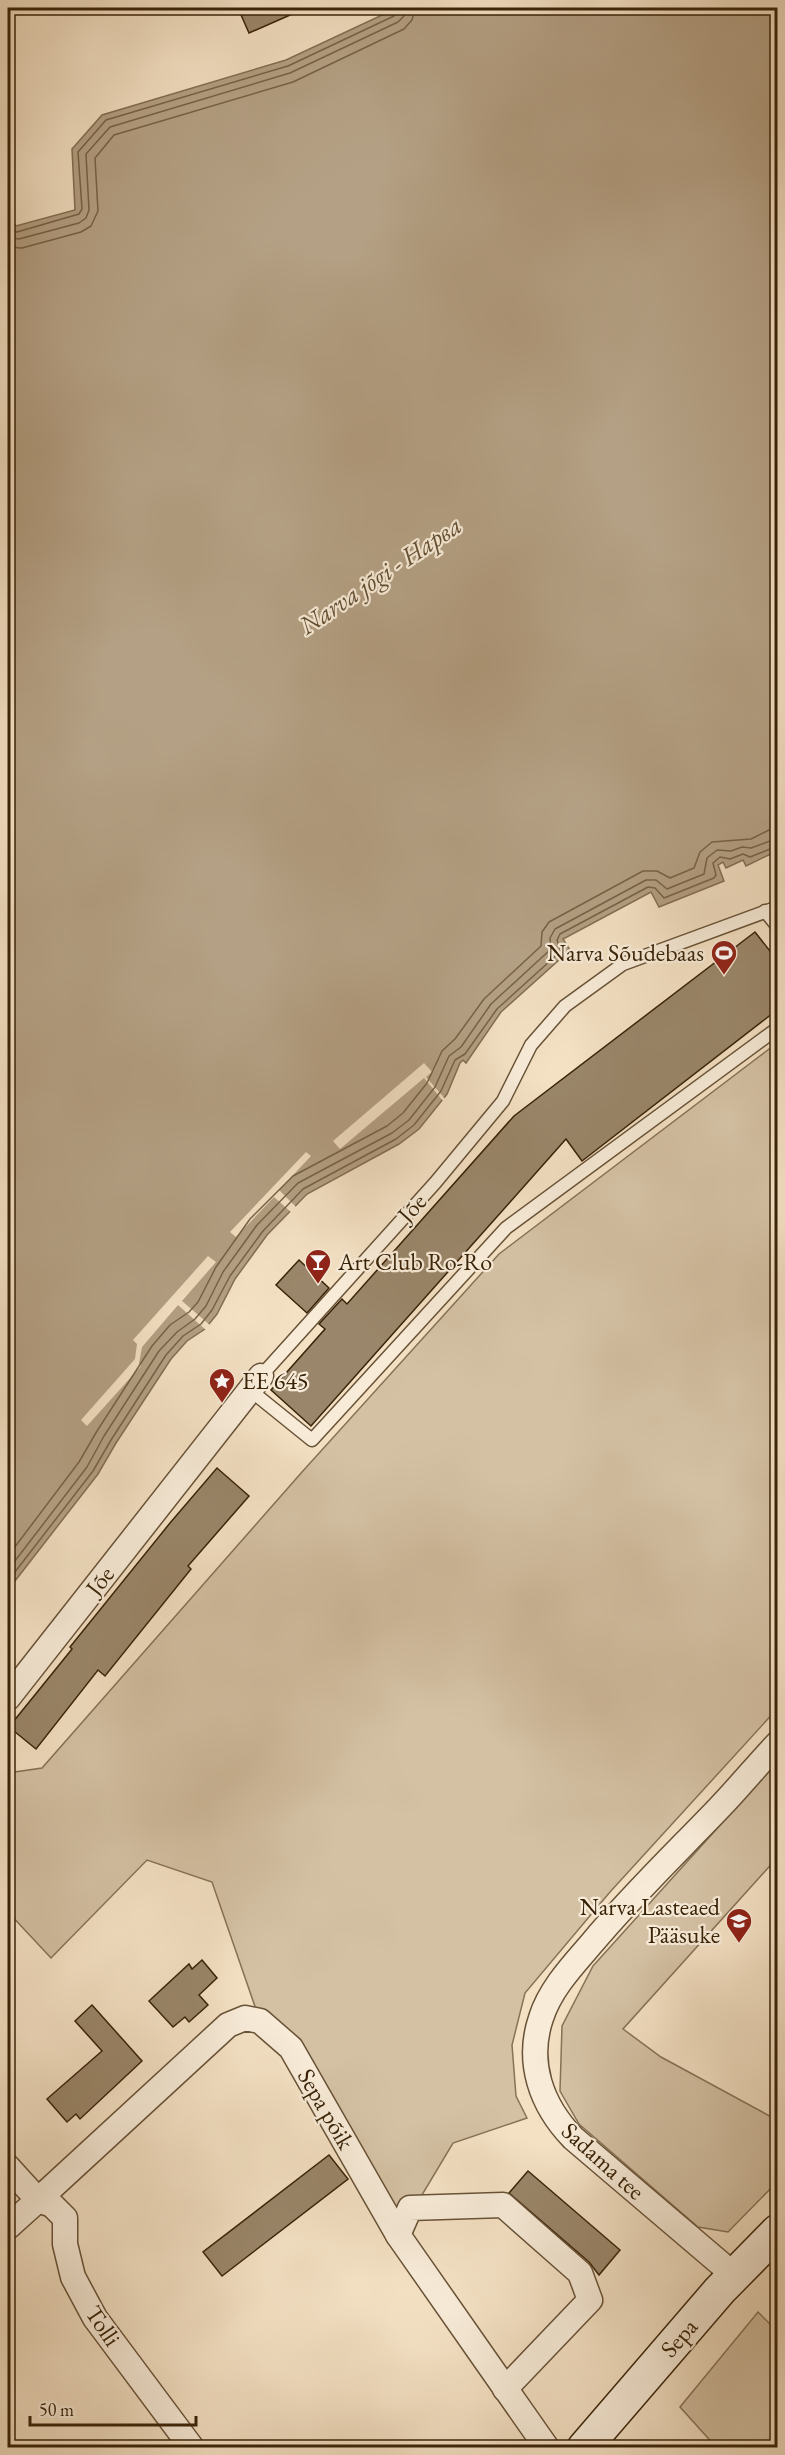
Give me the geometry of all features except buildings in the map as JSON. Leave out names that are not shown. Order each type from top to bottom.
[{"type":"street","name":"Jõe","points":[[8,1698],[256,1383]]},
{"type":"street","name":"Sadama tee","points":[[734,2275],[573,2138],[559,2123],[548,2107],[540,2087],[535,2062],[536,2037],[548,2001],[569,1969],[624,1904],[721,1806],[777,1743]]},
{"type":"street","name":"Sepa põik","points":[[38,2200],[228,2025],[245,2018],[260,2020],[291,2048],[398,2235],[547,2448]]},
{"type":"street","name":"Tolli","points":[[8,2167],[38,2200],[52,2205],[65,2218],[65,2244],[73,2277],[95,2318],[192,2448]]},
{"type":"street","points":[[8,2227],[38,2200]]},
{"type":"street","points":[[398,2235],[410,2208],[503,2205],[580,2273],[590,2300],[505,2389]]},
{"type":"street","name":"Sepa","points":[[584,2448],[734,2275],[777,2231]]},
{"type":"lane","points":[[771,909],[777,927]]},
{"type":"lane","name":"Jõe","points":[[256,1383],[435,1183],[503,1101],[531,1045],[566,1006],[623,964],[771,909]]},
{"type":"lane","points":[[256,1383],[312,1440],[506,1228],[777,1028]]},
{"type":"shaded area","points":[[777,1043],[777,1709],[610,1892],[525,1993],[512,2045],[516,2096],[527,2118],[453,2143],[398,2235],[260,2021],[212,1882],[147,1860],[51,1958],[8,1912],[8,1773],[42,1768],[302,1472],[499,1254]]},
{"type":"shaded area","points":[[777,1762],[777,1858],[623,2029],[661,2057],[777,2120],[777,2182],[728,2232],[698,2227],[579,2124],[560,2091],[562,2026],[593,1966]]},
{"type":"shaded area","points":[[758,2312],[777,2331],[777,2447],[716,2447],[680,2407]]},
{"type":"water","name":"Narva jõgi - Нарва","points":[[397,8],[777,8],[777,851],[746,866],[743,860],[726,868],[723,862],[718,865],[724,881],[659,907],[651,892],[563,939],[570,950],[501,1012],[466,1063],[463,1060],[460,1063],[447,1094],[419,1129],[399,1144],[307,1194],[267,1235],[235,1279],[217,1314],[205,1329],[187,1341],[171,1359],[98,1474],[8,1590],[8,213],[16,226],[75,210],[72,149],[102,115],[286,60]]},
{"type":"pier","points":[[424,1063],[432,1072],[426,1077],[446,1100],[444,1102],[424,1078],[340,1149],[333,1141]]},
{"type":"pier","points":[[306,1152],[311,1156],[279,1190],[297,1208],[292,1213],[274,1197],[236,1237],[230,1232]]},
{"type":"pier","points":[[208,1256],[216,1262],[182,1301],[211,1326],[207,1331],[178,1305],[142,1347],[139,1363],[141,1366],[87,1426],[81,1420],[135,1359],[137,1344],[133,1340]]},
{"type":"place","name":"Narva Sõudebaas","points":[[724,976]]},
{"type":"place","name":"Art Club Ro-Ro","points":[[318,1285]]},
{"type":"place","name":"EE 645","points":[[222,1404]]},
{"type":"place","name":"Narva Lasteaed Pääsuke","points":[[739,1944]]}]
